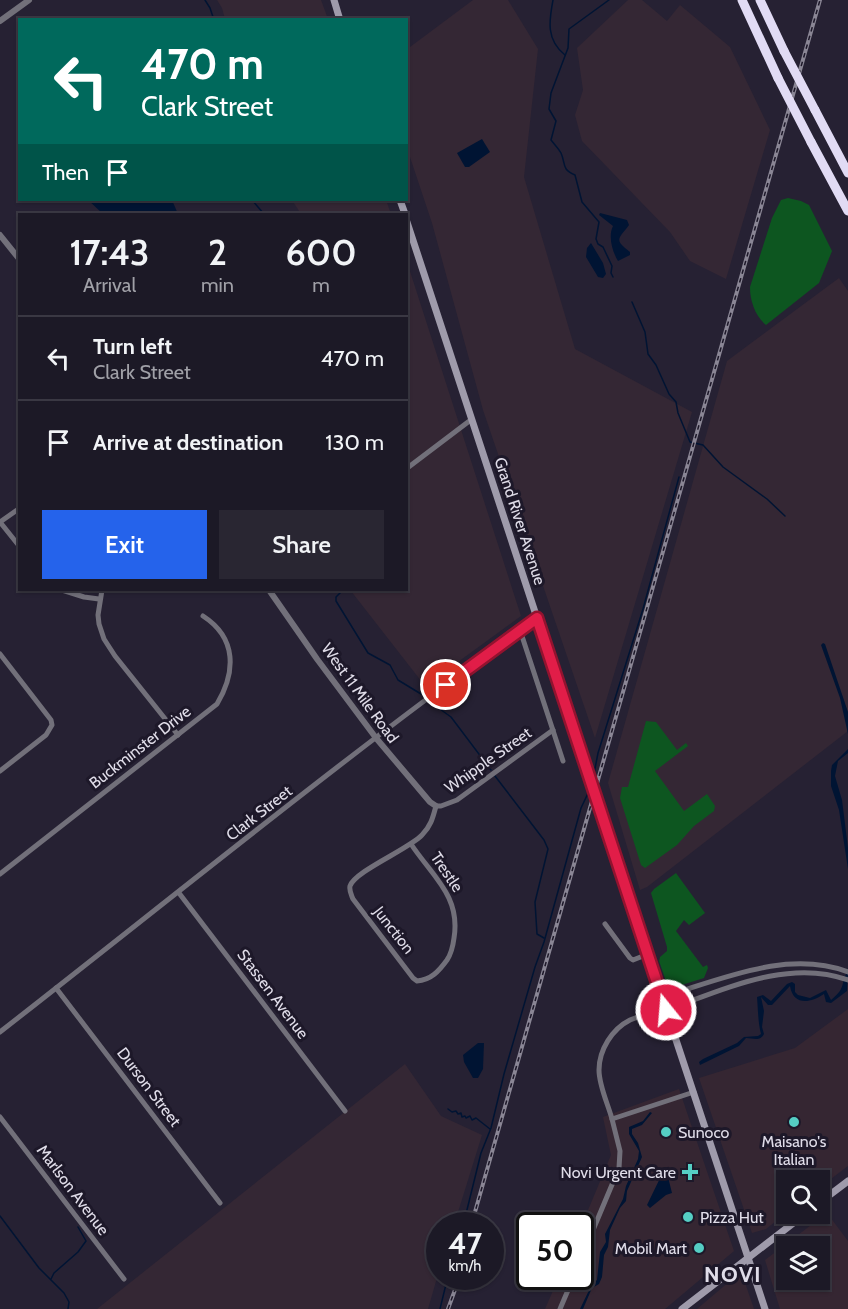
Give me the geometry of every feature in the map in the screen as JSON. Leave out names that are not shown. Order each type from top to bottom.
[{"type":"highway","points":[[742,0],[778,78],[848,211]]},
{"type":"highway","points":[[760,0],[848,173]]},
{"type":"main road","points":[[334,0],[339,18]]},
{"type":"main road","name":"Grand River Avenue","points":[[408,225],[765,1309]]},
{"type":"main road","points":[[830,1195],[848,1181]]},
{"type":"main road","points":[[682,1309],[792,1224]]},
{"type":"street","points":[[0,21],[29,0]]},
{"type":"street","points":[[0,235],[18,258]]},
{"type":"street","points":[[408,467],[472,419]]},
{"type":"street","points":[[18,509],[0,522],[18,544]]},
{"type":"street","points":[[65,591],[99,599]]},
{"type":"street","points":[[102,591],[99,599],[99,624],[108,646],[178,735]]},
{"type":"street","name":"West 11 Mile Road","points":[[270,591],[376,738],[430,802],[436,806]]},
{"type":"street","name":"Buckminster Drive","points":[[0,874],[217,704],[231,674],[227,644],[221,631],[203,616]]},
{"type":"street","name":"Clark Street","points":[[0,1032],[376,738],[537,618]]},
{"type":"street","points":[[520,630],[563,761]]},
{"type":"street","points":[[0,654],[51,720],[52,725],[46,735],[0,771]]},
{"type":"street","name":"Whipple Street","points":[[436,806],[457,800],[553,730]]},
{"type":"street","points":[[411,844],[429,826],[436,806]]},
{"type":"street","name":"Junction","points":[[411,844],[383,859],[351,884],[350,890],[353,899],[413,978],[417,981],[428,978]]},
{"type":"street","name":"Trestle","points":[[411,844],[451,898],[455,912],[456,929],[449,957],[437,973],[428,978]]},
{"type":"street","name":"Stassen Avenue","points":[[179,893],[345,1111]]},
{"type":"street","points":[[605,924],[630,958],[633,960],[648,954]]},
{"type":"street","points":[[662,997],[770,966],[802,964],[827,966],[848,972]]},
{"type":"street","points":[[594,1228],[620,1168],[620,1151],[599,1070],[602,1054],[617,1029],[630,1020],[759,978],[799,973],[826,975],[848,980]]},
{"type":"street","name":"Durson Street","points":[[56,988],[220,1203]]},
{"type":"street","points":[[612,1119],[694,1092]]},
{"type":"street","name":"Marlson Avenue","points":[[0,1117],[124,1280]]},
{"type":"street","points":[[560,1309],[568,1290]]},
{"type":"shaded area","points":[[217,0],[321,0],[328,18],[225,18]]},
{"type":"shaded area","points":[[473,0],[508,0],[538,49],[524,177],[575,349],[692,412],[595,738],[483,410],[432,223],[408,151],[408,49]]},
{"type":"shaded area","points":[[628,0],[642,0],[667,21],[680,5],[730,47],[770,130],[726,279],[690,261],[670,232],[582,141],[575,115],[583,90],[577,48]]},
{"type":"shaded area","points":[[293,201],[386,201],[391,213],[300,213]]},
{"type":"shaded area","points":[[408,265],[521,616],[425,686],[351,591],[408,591]]},
{"type":"shaded area","points":[[839,278],[848,291],[848,731],[647,887],[640,890],[608,783],[727,361]]},
{"type":"shaded area","points":[[848,1009],[848,1166],[830,1180],[830,1170],[776,1170],[776,1221],[766,1229],[752,1233],[699,1078],[795,1048]]},
{"type":"shaded area","points":[[405,1064],[441,1116],[482,1135],[458,1212],[426,1212],[426,1290],[434,1290],[428,1309],[97,1309]]},
{"type":"shaded area","points":[[679,1089],[734,1251],[665,1309],[545,1309],[553,1290],[594,1290],[594,1212],[587,1212],[611,1155],[603,1117]]},
{"type":"shaded area","points":[[830,1217],[848,1241],[848,1309],[780,1309],[765,1260],[776,1252],[776,1290],[830,1290],[830,1236],[797,1236],[812,1224],[830,1224]]},
{"type":"shaded area","points":[[742,1274],[754,1309],[697,1309],[736,1276]]},
{"type":"green space","points":[[788,198],[809,205],[832,251],[819,283],[766,325],[754,308],[750,287],[772,218],[781,200]]},
{"type":"green space","points":[[646,721],[656,722],[677,750],[686,743],[688,746],[655,771],[684,811],[707,794],[715,806],[714,811],[694,826],[677,845],[645,868],[641,865],[620,798],[622,787],[628,787]]},
{"type":"green space","points":[[676,873],[705,913],[689,925],[684,920],[676,931],[703,967],[707,965],[708,968],[704,978],[672,988],[667,984],[659,961],[667,951],[667,947],[651,893]]},
{"type":"water","points":[[482,139],[490,152],[469,167],[465,167],[457,153]]},
{"type":"water","points":[[89,201],[172,201],[178,213],[102,213]]},
{"type":"water","points":[[600,213],[627,220],[629,225],[619,239],[630,255],[618,261],[611,244],[613,226],[599,215]]},
{"type":"water","points":[[591,243],[603,263],[606,274],[603,278],[598,277],[586,257],[587,248]]},
{"type":"water","points":[[823,643],[848,712],[848,734],[840,698],[821,645]]},
{"type":"water","points":[[848,749],[848,753],[838,761],[835,776],[842,800],[848,848],[848,869],[839,810],[831,786],[831,771],[832,765]]},
{"type":"water","points":[[848,971],[847,991],[831,1003],[826,1002],[824,994],[813,1000],[798,1000],[794,997],[790,986],[772,1005],[768,1005],[761,997],[764,1011],[762,1027],[764,1034],[756,1039],[746,1038],[739,1046],[700,1065],[699,1062],[703,1059],[737,1043],[744,1037],[761,1034],[757,997],[763,995],[771,1001],[787,984],[792,982],[795,984],[795,992],[798,995],[810,998],[826,990],[831,1000],[840,991]]},
{"type":"water","points":[[478,1043],[484,1043],[483,1069],[478,1078],[473,1078],[464,1062],[463,1055]]},
{"type":"water","points":[[650,1112],[652,1113],[642,1125],[632,1129],[642,1157],[627,1191],[626,1201],[620,1208],[610,1230],[602,1277],[599,1284],[594,1287],[600,1252],[606,1242],[605,1234],[623,1199],[638,1159],[639,1151],[629,1134],[629,1127],[643,1121]]},
{"type":"water","points":[[663,1172],[667,1173],[672,1193],[650,1208],[647,1205]]},
{"type":"water","points":[[589,1290],[591,1290],[583,1309],[580,1309]]},
{"type":"waterway","points":[[205,0],[213,18]]},
{"type":"waterway","points":[[553,0],[550,30],[555,43],[565,55]]},
{"type":"waterway","points":[[609,0],[569,29],[568,48],[551,93],[549,109],[556,121],[551,140],[561,153],[566,168],[575,175],[582,202],[599,222],[596,239],[603,247],[612,266],[613,277]]},
{"type":"waterway","points":[[253,201],[263,213]]},
{"type":"waterway","points":[[632,302],[645,332],[648,354],[656,365],[669,394],[676,402],[690,442],[703,445],[723,467],[767,499],[785,516]]},
{"type":"waterway","points":[[593,779],[598,753],[643,609],[679,477]]},
{"type":"waterway","points":[[342,591],[336,597],[336,601],[368,653],[390,665],[398,680],[421,694]]},
{"type":"waterway","points":[[430,702],[451,717],[491,770]]},
{"type":"waterway","points":[[495,776],[544,840],[548,849],[535,902],[537,934],[544,938]]},
{"type":"waterway","points":[[466,1212],[481,1153],[491,1128],[504,1074],[581,808],[590,789]]},
{"type":"waterway","points":[[448,1109],[458,1114],[461,1113],[462,1117],[470,1116],[472,1120],[476,1118],[490,1129]]},
{"type":"waterway","points":[[0,1216],[39,1268],[64,1293],[69,1302],[68,1309]]},
{"type":"waterway","points":[[51,1279],[54,1273],[78,1252],[86,1241],[78,1227]]},
{"type":"waterway","points":[[440,1309],[445,1290]]},
{"type":"railway","points":[[475,1212],[820,0]]},
{"type":"railway","points":[[448,1309],[455,1290]]},
{"type":"place","name":"Maisano's Italian","points":[[794,1122]]},
{"type":"place","name":"Sunoco","points":[[666,1132]]},
{"type":"place","name":"Novi Urgent Care","points":[[690,1172]]},
{"type":"place","name":"Pizza Hut","points":[[688,1217]]},
{"type":"place","name":"Mobil Mart","points":[[699,1248]]},
{"type":"district","name":"NOVI","points":[[733,1274]]},
{"type":"route","points":[[446,685],[537,618],[666,1010]]}]
